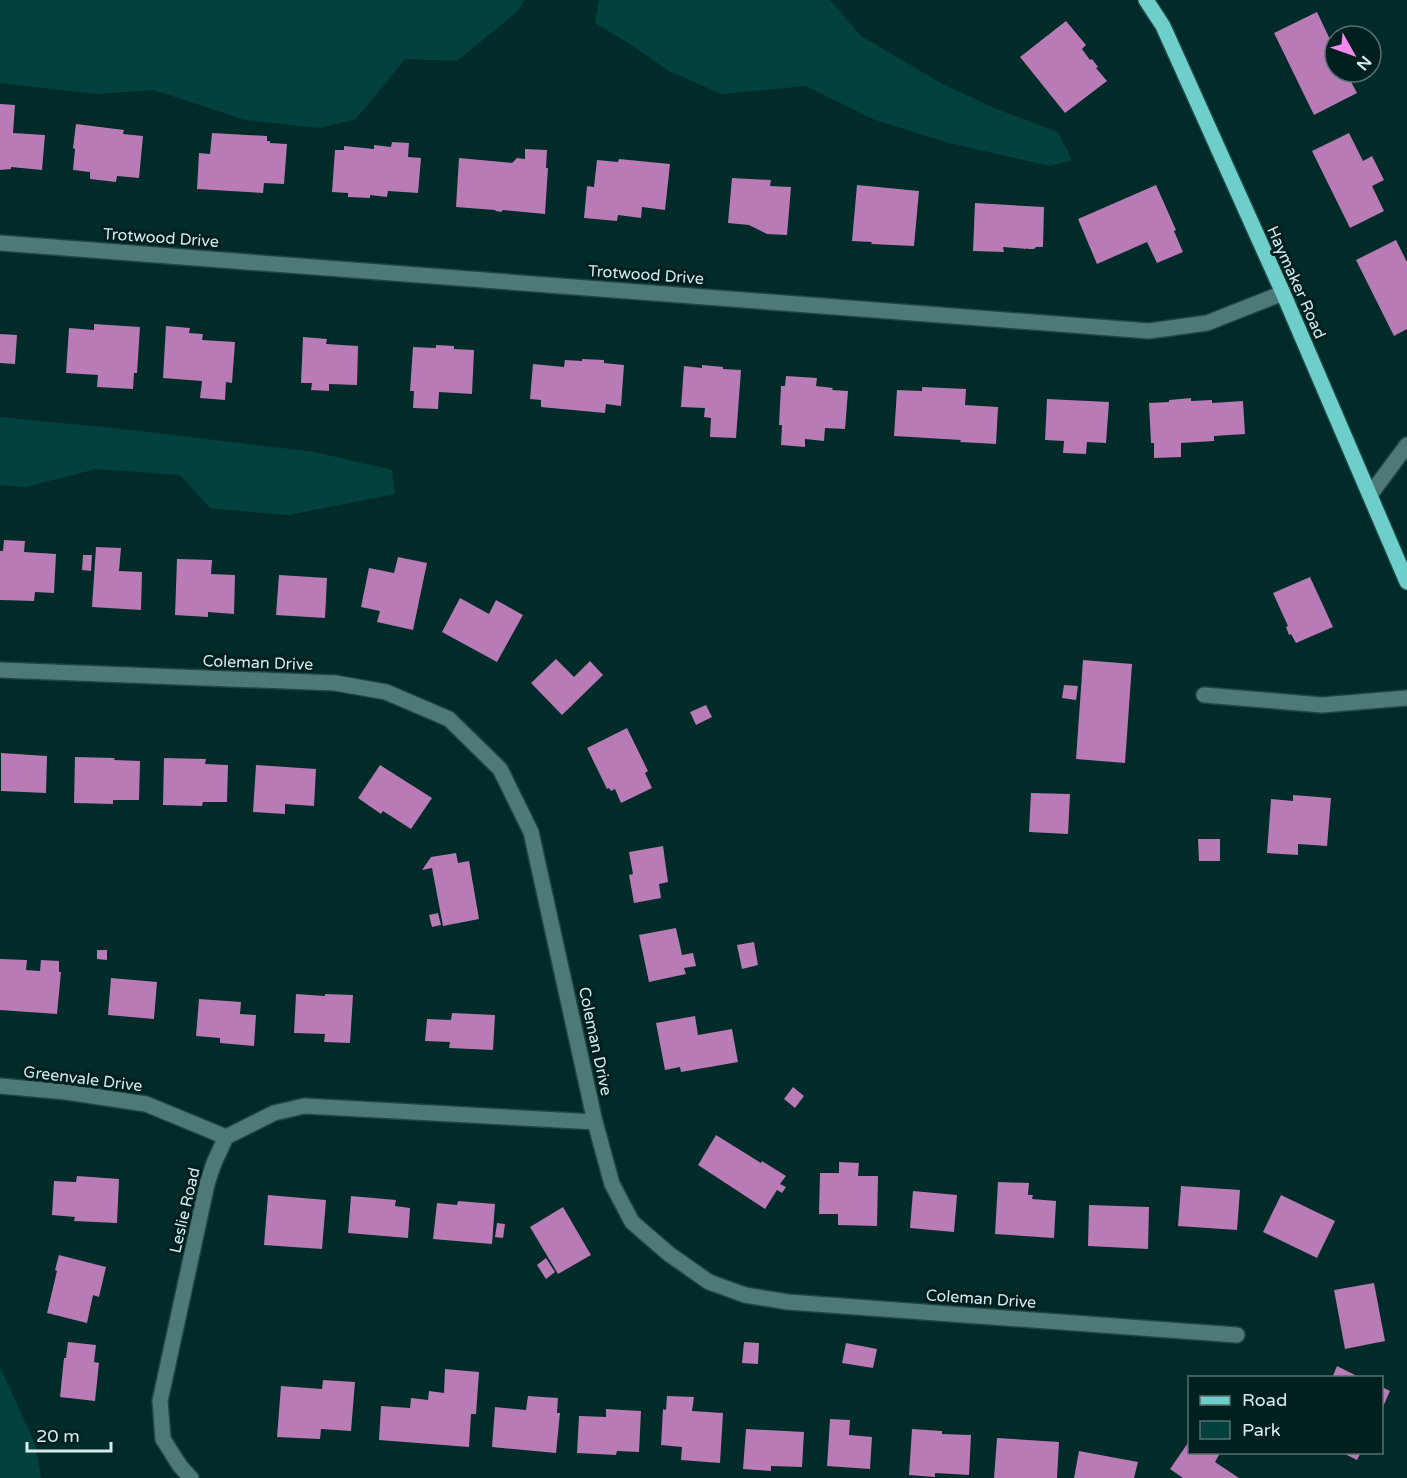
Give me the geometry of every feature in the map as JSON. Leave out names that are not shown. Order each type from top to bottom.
[{"type":"main road","name":"Haymaker Road","points":[[1146,0],[1163,26],[1283,293],[1407,582]]},
{"type":"street","name":"Trotwood Drive","points":[[0,243],[1149,331],[1207,322],[1283,293]]},
{"type":"street","points":[[1370,495],[1407,445]]},
{"type":"street","name":"Coleman Drive","points":[[0,670],[335,683],[386,692],[449,719],[500,770],[531,832],[595,1122],[612,1184],[632,1222],[669,1254],[709,1282],[745,1295],[788,1302],[1237,1335]]},
{"type":"street","points":[[1204,695],[1322,705],[1407,698]]},
{"type":"street","name":"Greenvale Drive","points":[[0,1086],[66,1092],[146,1104],[226,1137]]},
{"type":"street","points":[[226,1137],[274,1113],[304,1106],[595,1122]]},
{"type":"street","name":"Leslie Road","points":[[191,1478],[180,1466],[163,1439],[160,1401],[207,1184],[213,1163],[226,1137]]},
{"type":"green space","points":[[0,0],[524,0],[518,11],[457,61],[405,59],[356,119],[319,128],[245,120],[154,90],[95,94],[0,83]]},
{"type":"green space","points":[[599,0],[830,0],[861,36],[939,82],[994,108],[1058,132],[1072,160],[1050,166],[949,143],[875,120],[806,86],[721,94],[667,70],[595,23]]},
{"type":"green space","points":[[0,417],[315,452],[392,470],[395,494],[288,515],[210,508],[180,475],[96,469],[26,487],[0,485]]},
{"type":"green space","points":[[0,1367],[35,1444],[41,1478],[0,1478]]},
{"type":"building","points":[[1317,12],[1323,25],[1323,84],[1352,84],[1357,93],[1314,115],[1274,33]]},
{"type":"building","points":[[1066,21],[1086,45],[1082,49],[1107,81],[1065,113],[1020,57]]},
{"type":"building","points":[[0,104],[15,105],[13,133],[45,135],[42,170],[11,167],[11,169],[0,170]]},
{"type":"building","points":[[76,124],[124,130],[123,134],[143,136],[139,178],[117,176],[116,182],[90,179],[90,172],[73,170]]},
{"type":"building","points":[[212,133],[267,136],[267,141],[270,143],[287,144],[284,184],[264,183],[263,193],[197,189],[199,153],[210,154]]},
{"type":"building","points":[[1349,133],[1363,161],[1372,156],[1384,180],[1372,186],[1384,211],[1350,228],[1312,151]]},
{"type":"building","points":[[392,142],[409,143],[408,157],[421,158],[418,193],[388,191],[387,197],[370,195],[370,198],[348,197],[348,193],[332,192],[335,150],[344,150],[344,146],[374,149],[374,145],[391,147]]},
{"type":"building","points":[[525,149],[547,150],[545,214],[456,207],[459,158],[512,163],[517,158],[525,159]]},
{"type":"building","points":[[619,159],[670,164],[665,210],[642,207],[641,218],[618,215],[617,221],[584,218],[587,186],[594,187],[597,160],[618,162]]},
{"type":"building","points":[[732,178],[771,180],[770,186],[791,187],[787,235],[767,234],[749,225],[728,223]]},
{"type":"building","points":[[857,185],[919,191],[914,246],[852,241]]},
{"type":"building","points":[[1156,185],[1183,252],[1157,263],[1147,242],[1097,264],[1078,219]]},
{"type":"building","points":[[975,203],[1044,207],[1043,247],[1028,249],[1026,247],[1027,249],[1003,247],[1004,252],[973,251]]},
{"type":"building","points":[[1396,240],[1407,262],[1407,329],[1394,336],[1356,260]]},
{"type":"building","points":[[94,324],[140,327],[137,373],[134,373],[133,389],[97,387],[98,375],[66,373],[69,328],[94,330]]},
{"type":"building","points":[[166,326],[190,328],[189,333],[203,334],[202,340],[235,342],[232,383],[226,382],[225,400],[200,398],[202,381],[163,378]]},
{"type":"building","points":[[0,334],[17,335],[15,364],[0,363]]},
{"type":"building","points":[[303,337],[327,339],[326,344],[358,346],[357,385],[329,384],[329,391],[311,390],[312,383],[301,383]]},
{"type":"building","points":[[436,345],[474,350],[472,394],[439,392],[438,409],[413,408],[414,391],[410,391],[413,347],[436,348]]},
{"type":"building","points":[[582,359],[604,360],[604,363],[624,365],[621,406],[606,404],[605,413],[541,407],[541,400],[530,399],[533,364],[564,367],[565,360],[582,361]]},
{"type":"building","points":[[702,365],[741,370],[736,438],[710,437],[711,418],[704,417],[705,408],[681,407],[684,366],[702,368]]},
{"type":"building","points":[[786,376],[817,378],[816,386],[848,391],[845,429],[825,428],[824,441],[805,439],[805,447],[781,445],[782,425],[779,425],[781,386],[785,386]]},
{"type":"building","points":[[922,387],[966,389],[965,405],[998,407],[996,444],[894,436],[897,390],[922,391]]},
{"type":"building","points":[[1191,398],[1191,401],[1212,400],[1212,403],[1243,401],[1245,434],[1214,436],[1214,441],[1181,443],[1181,457],[1154,458],[1149,403]]},
{"type":"building","points":[[1047,399],[1109,402],[1106,443],[1087,442],[1086,454],[1063,453],[1064,441],[1045,440]]},
{"type":"building","points":[[4,540],[25,541],[24,552],[56,554],[54,593],[35,592],[34,601],[0,600],[0,551],[3,551]]},
{"type":"building","points":[[96,547],[121,548],[119,571],[142,572],[141,610],[92,607]]},
{"type":"building","points":[[83,555],[92,555],[91,571],[82,570]]},
{"type":"building","points":[[398,557],[427,563],[413,630],[377,622],[380,611],[361,607],[369,568],[394,573]]},
{"type":"building","points":[[177,559],[212,560],[211,574],[235,575],[234,614],[208,612],[208,617],[175,615]]},
{"type":"building","points":[[279,575],[327,578],[325,618],[276,615]]},
{"type":"building","points":[[1310,577],[1333,627],[1296,643],[1291,634],[1289,635],[1286,627],[1288,626],[1273,593]]},
{"type":"building","points":[[460,598],[489,614],[496,600],[523,615],[497,662],[442,632]]},
{"type":"building","points":[[556,659],[574,677],[590,661],[603,675],[562,715],[531,683]]},
{"type":"building","points":[[1083,660],[1132,664],[1125,763],[1076,759]]},
{"type":"building","points":[[1064,685],[1078,686],[1076,700],[1062,698]]},
{"type":"building","points":[[706,705],[712,717],[696,725],[690,712]]},
{"type":"building","points":[[627,728],[648,771],[645,773],[652,788],[621,803],[615,789],[611,791],[607,789],[587,748]]},
{"type":"building","points":[[1,753],[47,756],[46,793],[1,791]]},
{"type":"building","points":[[75,757],[140,761],[139,800],[113,800],[113,804],[74,803]]},
{"type":"building","points":[[164,758],[206,759],[205,764],[228,765],[227,802],[203,802],[202,806],[163,805]]},
{"type":"building","points":[[256,765],[316,769],[314,806],[285,804],[285,814],[253,812]]},
{"type":"building","points":[[380,765],[432,798],[411,829],[383,811],[381,814],[358,798]]},
{"type":"building","points":[[1031,793],[1070,794],[1068,834],[1029,832]]},
{"type":"building","points":[[1293,795],[1331,798],[1327,846],[1298,844],[1298,855],[1267,853],[1271,799],[1293,801]]},
{"type":"building","points":[[1198,839],[1220,839],[1220,861],[1199,861]]},
{"type":"building","points":[[663,846],[668,882],[659,884],[661,898],[634,903],[629,875],[633,874],[629,852]]},
{"type":"building","points":[[456,853],[458,863],[469,861],[479,919],[443,926],[432,868],[422,870],[431,857]]},
{"type":"building","points":[[438,913],[441,925],[432,927],[429,915]]},
{"type":"building","points":[[676,928],[682,955],[693,953],[696,966],[684,968],[686,974],[649,982],[639,935]]},
{"type":"building","points":[[754,942],[758,965],[742,969],[737,945]]},
{"type":"building","points":[[97,950],[107,950],[107,960],[97,959]]},
{"type":"building","points":[[0,959],[27,960],[26,970],[40,971],[41,960],[59,961],[59,972],[61,972],[57,1014],[0,1010]]},
{"type":"building","points":[[111,978],[157,982],[154,1019],[108,1015]]},
{"type":"building","points":[[296,994],[353,995],[350,1043],[324,1042],[325,1034],[294,1033]]},
{"type":"building","points":[[199,999],[241,1002],[240,1014],[256,1015],[254,1046],[220,1043],[220,1038],[196,1036]]},
{"type":"building","points":[[452,1013],[495,1015],[493,1050],[449,1048],[450,1042],[425,1041],[427,1019],[451,1020]]},
{"type":"building","points":[[695,1016],[698,1035],[732,1029],[738,1062],[681,1072],[680,1067],[665,1070],[656,1023]]},
{"type":"building","points":[[793,1087],[804,1096],[795,1108],[784,1099]]},
{"type":"building","points":[[716,1135],[786,1176],[780,1184],[786,1187],[782,1193],[777,1190],[765,1209],[698,1165]]},
{"type":"building","points":[[839,1162],[859,1163],[858,1176],[878,1176],[877,1226],[838,1225],[838,1214],[819,1214],[820,1173],[839,1173]]},
{"type":"building","points":[[77,1176],[119,1179],[117,1223],[74,1221],[75,1217],[52,1215],[54,1181],[76,1182]]},
{"type":"building","points":[[998,1182],[1029,1183],[1028,1195],[1033,1195],[1032,1199],[1056,1201],[1054,1238],[995,1234]]},
{"type":"building","points":[[1181,1186],[1240,1190],[1237,1230],[1178,1226]]},
{"type":"building","points":[[913,1191],[957,1195],[954,1232],[910,1228]]},
{"type":"building","points":[[268,1195],[326,1200],[322,1249],[264,1245]]},
{"type":"building","points":[[1281,1195],[1335,1221],[1317,1258],[1263,1232]]},
{"type":"building","points":[[351,1196],[396,1200],[395,1206],[410,1208],[408,1238],[348,1233]]},
{"type":"building","points":[[458,1201],[495,1204],[492,1244],[433,1239],[437,1203],[457,1205]]},
{"type":"building","points":[[1089,1205],[1149,1207],[1148,1249],[1088,1246]]},
{"type":"building","points":[[563,1207],[591,1255],[558,1274],[530,1227]]},
{"type":"building","points":[[497,1223],[505,1224],[503,1238],[495,1237]]},
{"type":"building","points":[[59,1255],[106,1267],[99,1297],[93,1295],[87,1323],[47,1313]]},
{"type":"building","points":[[546,1258],[555,1272],[546,1279],[537,1265]]},
{"type":"building","points":[[1374,1283],[1385,1341],[1345,1349],[1334,1290]]},
{"type":"building","points":[[68,1342],[96,1345],[94,1362],[99,1363],[95,1401],[60,1397]]},
{"type":"building","points":[[744,1342],[759,1343],[758,1364],[742,1363]]},
{"type":"building","points":[[846,1343],[877,1349],[873,1368],[842,1363]]},
{"type":"building","points":[[1337,1366],[1357,1376],[1333,1376]]},
{"type":"building","points":[[445,1369],[479,1372],[476,1414],[471,1414],[469,1447],[379,1440],[381,1406],[410,1408],[411,1398],[428,1400],[429,1391],[444,1393]]},
{"type":"building","points":[[323,1380],[355,1382],[351,1431],[321,1429],[320,1439],[277,1437],[281,1386],[322,1389]]},
{"type":"building","points":[[1383,1388],[1390,1391],[1383,1407]]},
{"type":"building","points":[[528,1396],[558,1398],[557,1413],[560,1413],[556,1453],[492,1447],[495,1407],[526,1410]]},
{"type":"building","points":[[667,1396],[694,1397],[692,1411],[723,1413],[720,1463],[681,1460],[682,1447],[661,1445],[663,1409],[666,1410]]},
{"type":"building","points":[[606,1409],[641,1411],[639,1452],[617,1451],[616,1455],[577,1453],[579,1416],[606,1417]]},
{"type":"building","points":[[830,1419],[850,1420],[849,1435],[872,1437],[870,1469],[827,1466]]},
{"type":"building","points":[[746,1429],[804,1432],[802,1467],[771,1466],[771,1471],[743,1469]]},
{"type":"building","points":[[912,1429],[942,1431],[942,1434],[971,1435],[969,1475],[935,1473],[935,1477],[909,1475]]},
{"type":"building","points":[[997,1438],[1059,1442],[1057,1478],[994,1478]]},
{"type":"building","points":[[1188,1443],[1188,1454],[1217,1454],[1219,1455],[1215,1462],[1239,1478],[1183,1478],[1170,1469]]},
{"type":"building","points":[[1079,1451],[1138,1462],[1134,1478],[1074,1478]]},
{"type":"building","points":[[1345,1454],[1360,1454],[1357,1460]]}]
